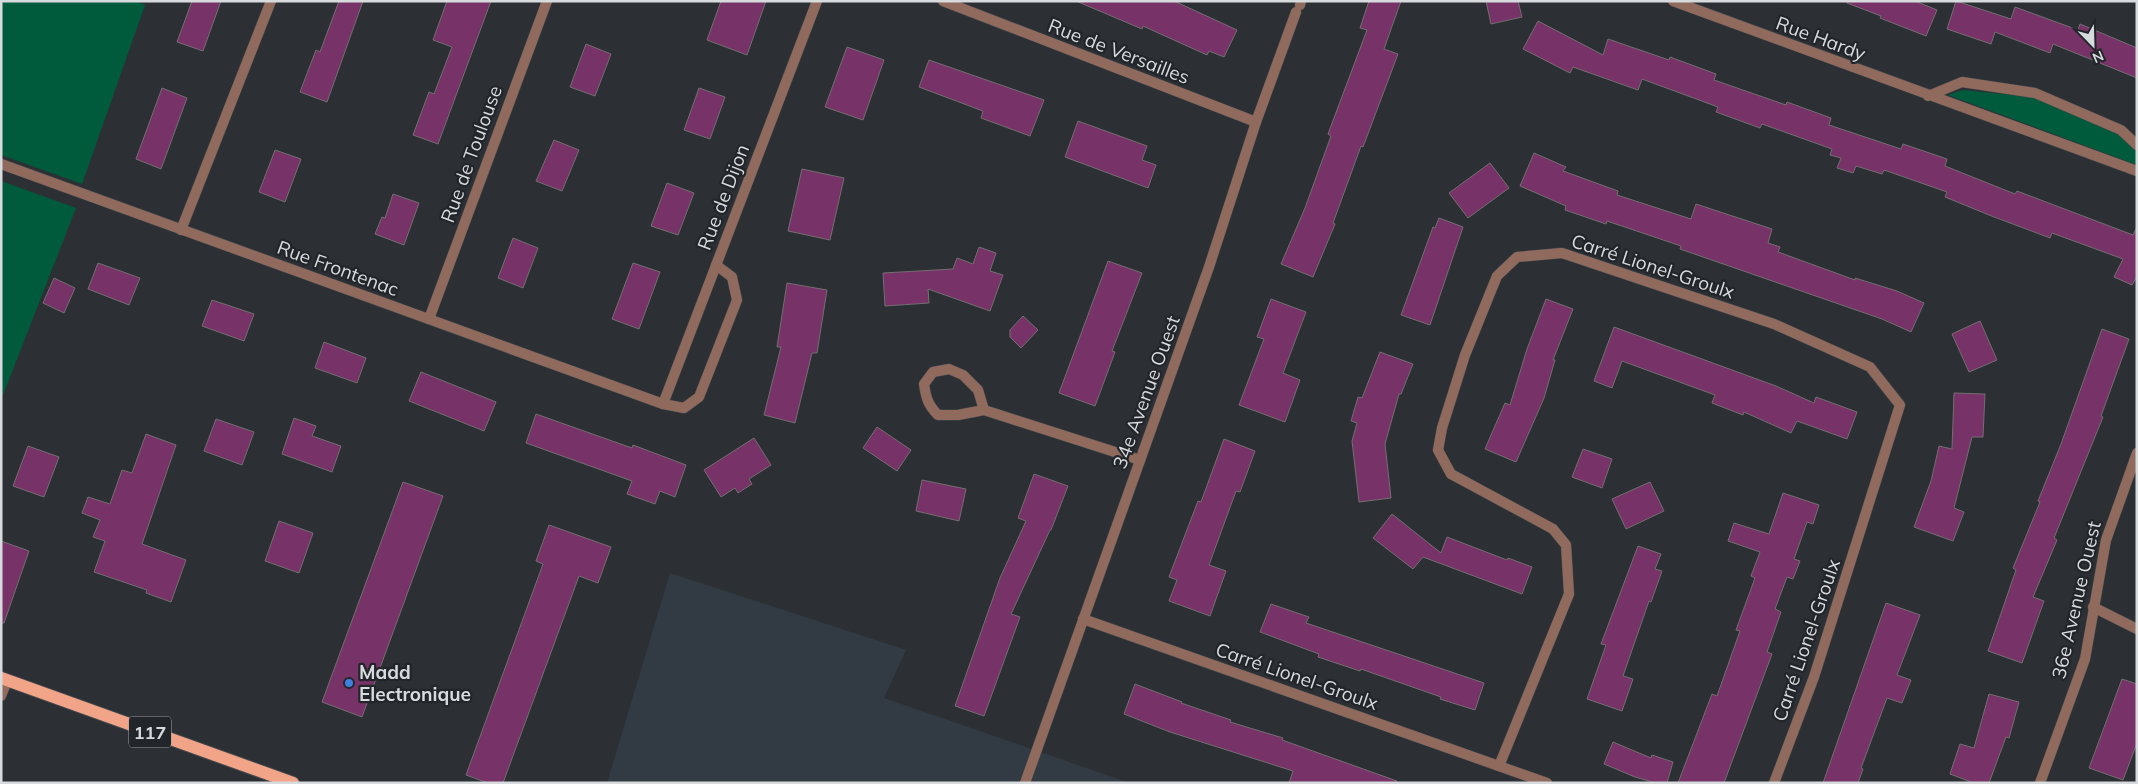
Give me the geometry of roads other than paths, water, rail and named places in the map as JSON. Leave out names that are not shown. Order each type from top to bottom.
[{"type":"main road","name":"117","points":[[4,680],[293,783]]},
{"type":"street","points":[[181,230],[271,1]]},
{"type":"street","name":"Rue de Toulouse","points":[[429,319],[546,1]]},
{"type":"street","name":"Rue de Dijon","points":[[663,404],[816,1]]},
{"type":"street","name":"Rue de Versailles","points":[[943,1],[1256,122]]},
{"type":"street","name":"Rue Hardy","points":[[1674,1],[1928,96],[2137,171]]},
{"type":"street","name":"34e Avenue Ouest","points":[[1025,783],[1209,267],[1256,122],[1299,6]]},
{"type":"street","points":[[1928,96],[1962,82],[2034,93],[2121,130],[2137,145]]},
{"type":"street","name":"Rue Frontenac","points":[[1,164],[663,404],[684,408],[699,397],[737,300],[732,277],[716,265]]},
{"type":"street","name":"Carré Lionel-Groulx","points":[[1499,766],[1569,594],[1566,545],[1553,529],[1451,474],[1438,450],[1442,428],[1465,355],[1497,276],[1517,257],[1562,253],[1774,324],[1870,367],[1900,405],[1814,677],[1774,783]]},
{"type":"street","points":[[984,410],[978,390],[963,375],[948,369],[933,372],[924,384],[926,398],[930,407],[938,415],[958,415],[984,410],[1140,460]]},
{"type":"street","name":"36e Avenue Ouest","points":[[2040,783],[2084,659],[2106,540],[2137,453]]},
{"type":"street","points":[[2093,607],[2137,629]]},
{"type":"street","name":"Carré Lionel-Groulx","points":[[1083,619],[1547,783]]},
{"type":"street","points":[[1,696],[4,680]]},
{"type":"place","name":"Madd Electronique","points":[[349,683]]}]
